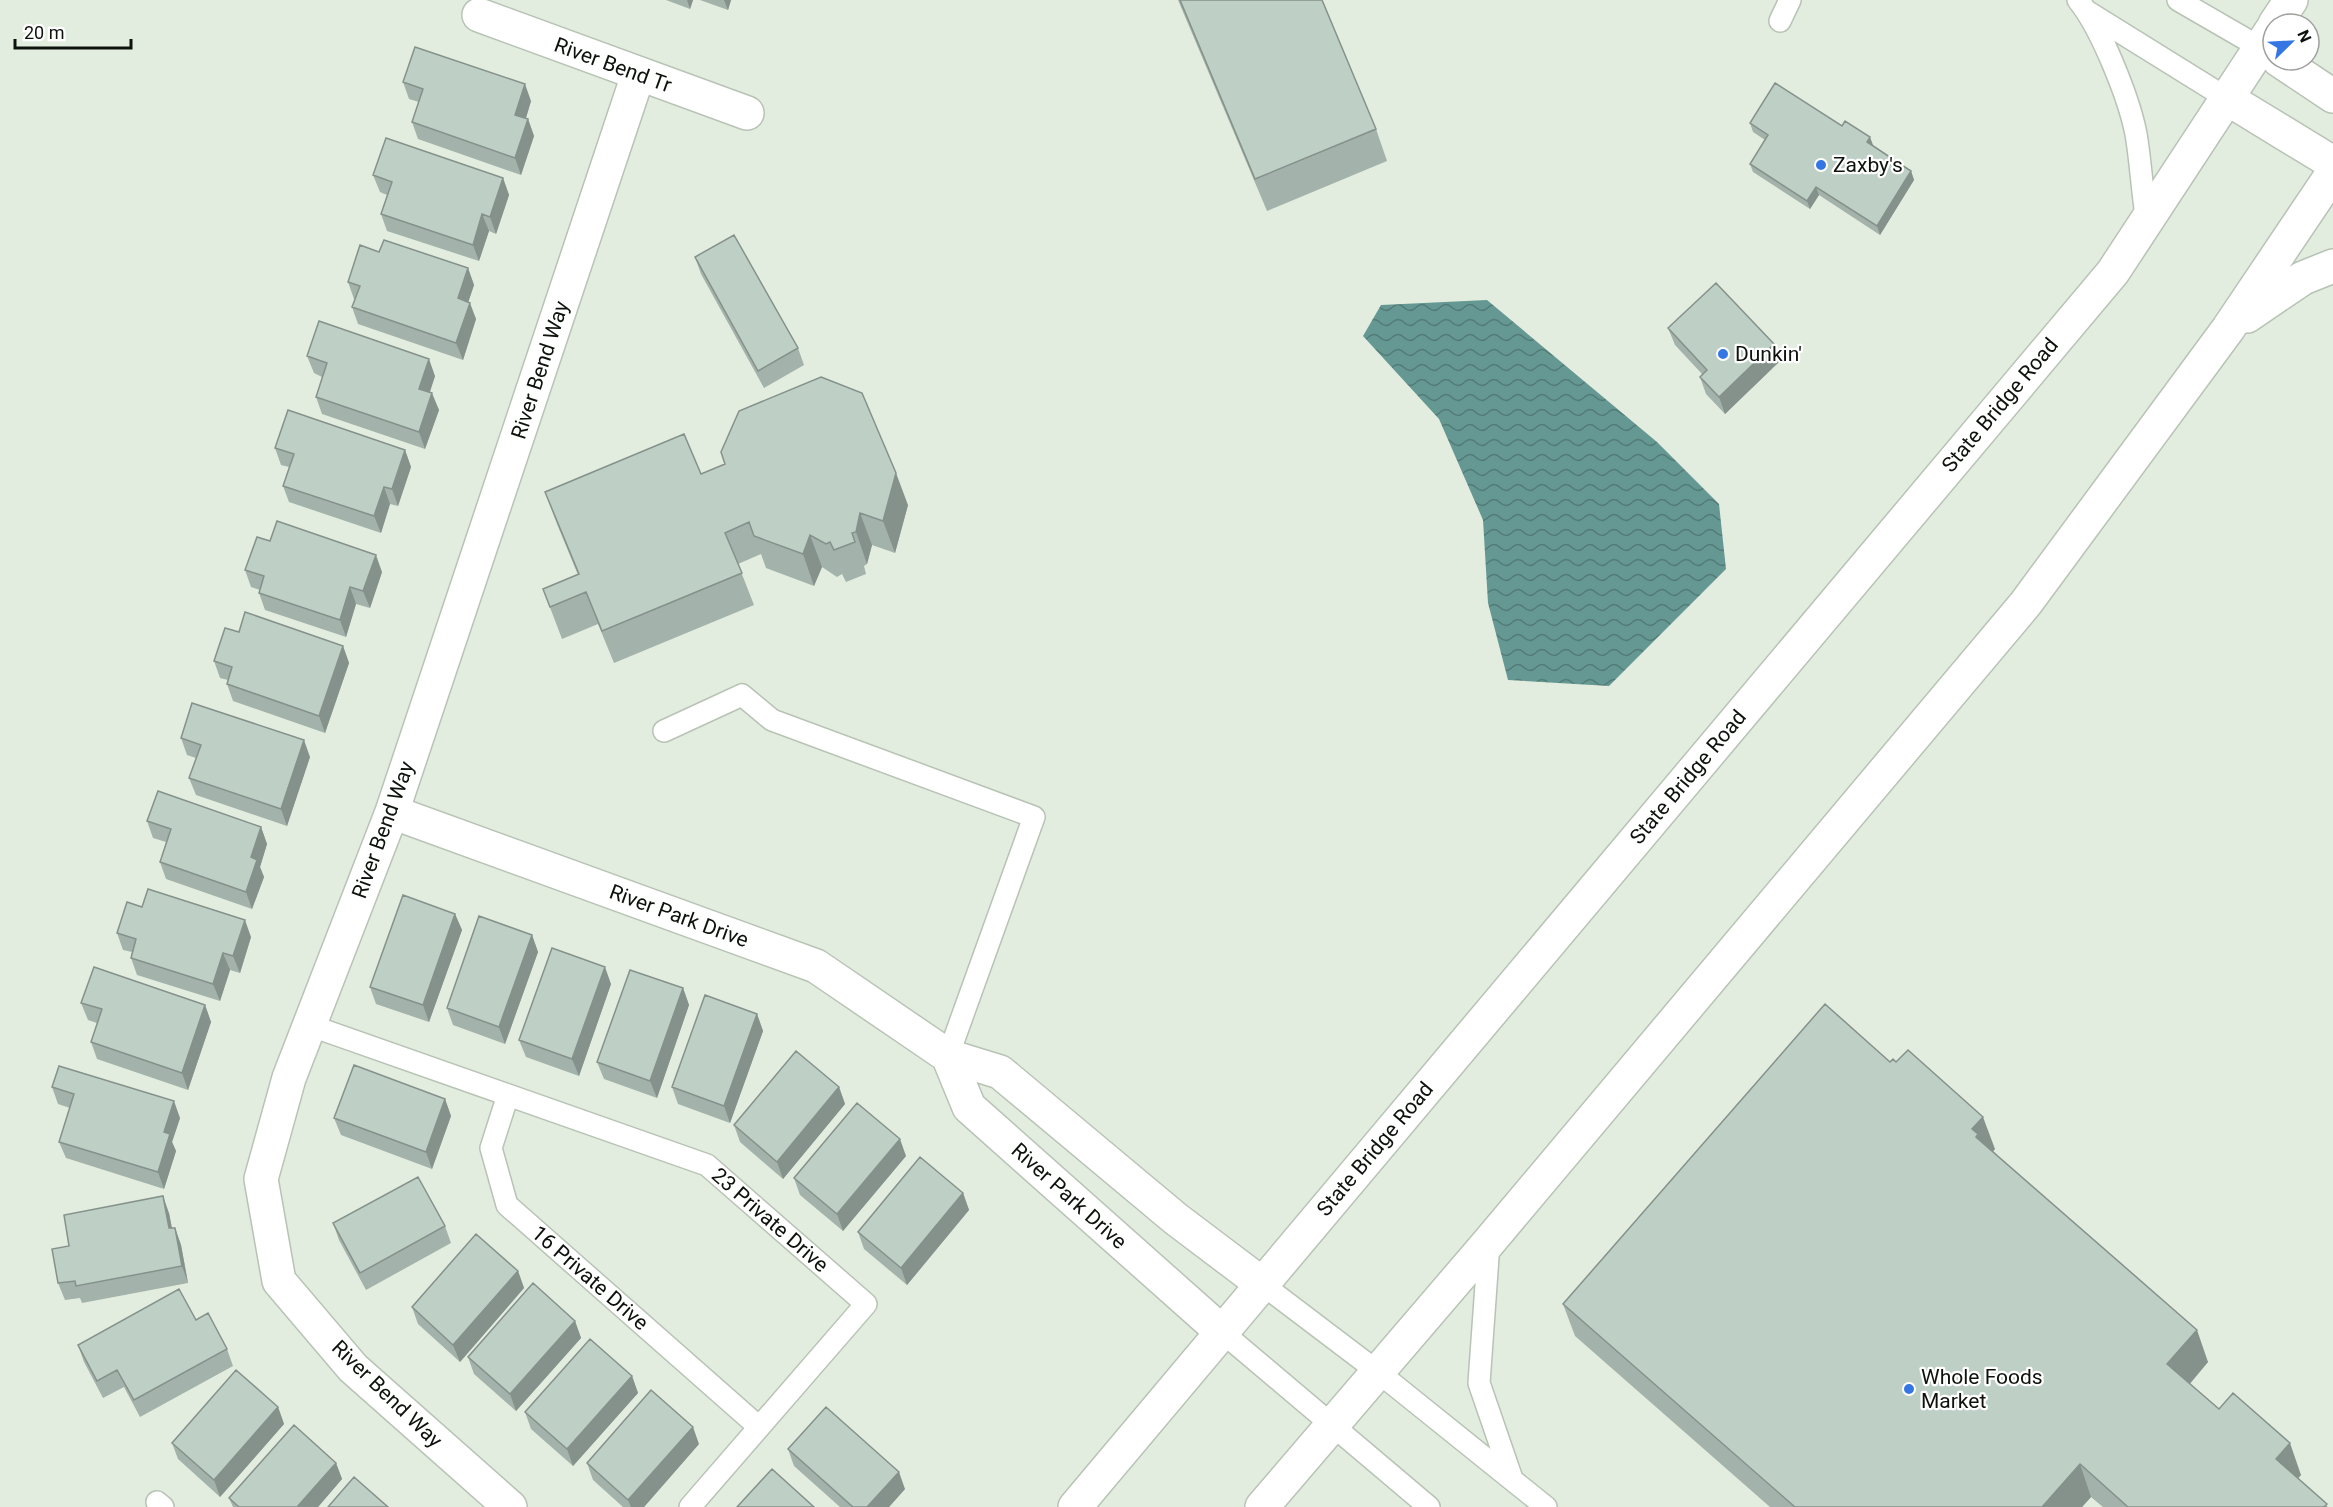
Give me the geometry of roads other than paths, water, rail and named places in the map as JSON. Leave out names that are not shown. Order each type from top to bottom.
[{"type":"main road","name":"River Bend Tr","points":[[479,15],[747,113]]},
{"type":"main road","name":"State Bridge Road","points":[[1075,1507],[2113,272],[2228,99],[2261,57]]},
{"type":"main road","points":[[2305,72],[2333,96]]},
{"type":"main road","name":"River Bend Way","points":[[510,1507],[353,1368],[279,1281],[261,1179],[289,1078],[392,812],[638,75]]},
{"type":"main road","points":[[2228,99],[2333,163]]},
{"type":"main road","points":[[1262,1507],[1489,1242],[2026,603],[2228,329],[2333,173]]},
{"type":"main road","points":[[2228,329],[2303,278],[2333,266]]},
{"type":"main road","name":"River Park Drive","points":[[392,812],[816,966],[948,1056],[1000,1072],[1176,1219],[1262,1284]]},
{"type":"main road","name":"River Park Drive","points":[[948,1056],[969,1107],[1222,1332]]},
{"type":"lane","points":[[1780,21],[1790,0]]},
{"type":"lane","points":[[2178,0],[2261,38]]},
{"type":"lane","points":[[2083,6],[2228,99]]},
{"type":"lane","points":[[2083,6],[2119,81],[2136,134],[2146,221]]},
{"type":"lane","points":[[664,731],[742,695],[772,720],[1034,817],[948,1056]]},
{"type":"lane","name":"23 Private Drive","points":[[309,1025],[707,1165],[866,1304],[690,1507]]},
{"type":"lane","name":"16 Private Drive","points":[[508,1095],[491,1148],[507,1205],[759,1427]]},
{"type":"lane","points":[[1489,1242],[1479,1383],[1511,1477]]},
{"type":"lane","points":[[1262,1284],[1378,1372],[1546,1507]]},
{"type":"lane","points":[[1222,1332],[1429,1507]]},
{"type":"water","points":[[1487,300],[1657,442],[1719,504],[1726,569],[1609,686],[1508,680],[1488,603],[1483,520],[1439,419],[1363,336],[1381,305]]},
{"type":"place","name":"Zaxby's","points":[[1821,165]]},
{"type":"place","name":"Dunkin'","points":[[1723,354]]},
{"type":"place","name":"Whole Foods Market","points":[[1909,1389]]}]
